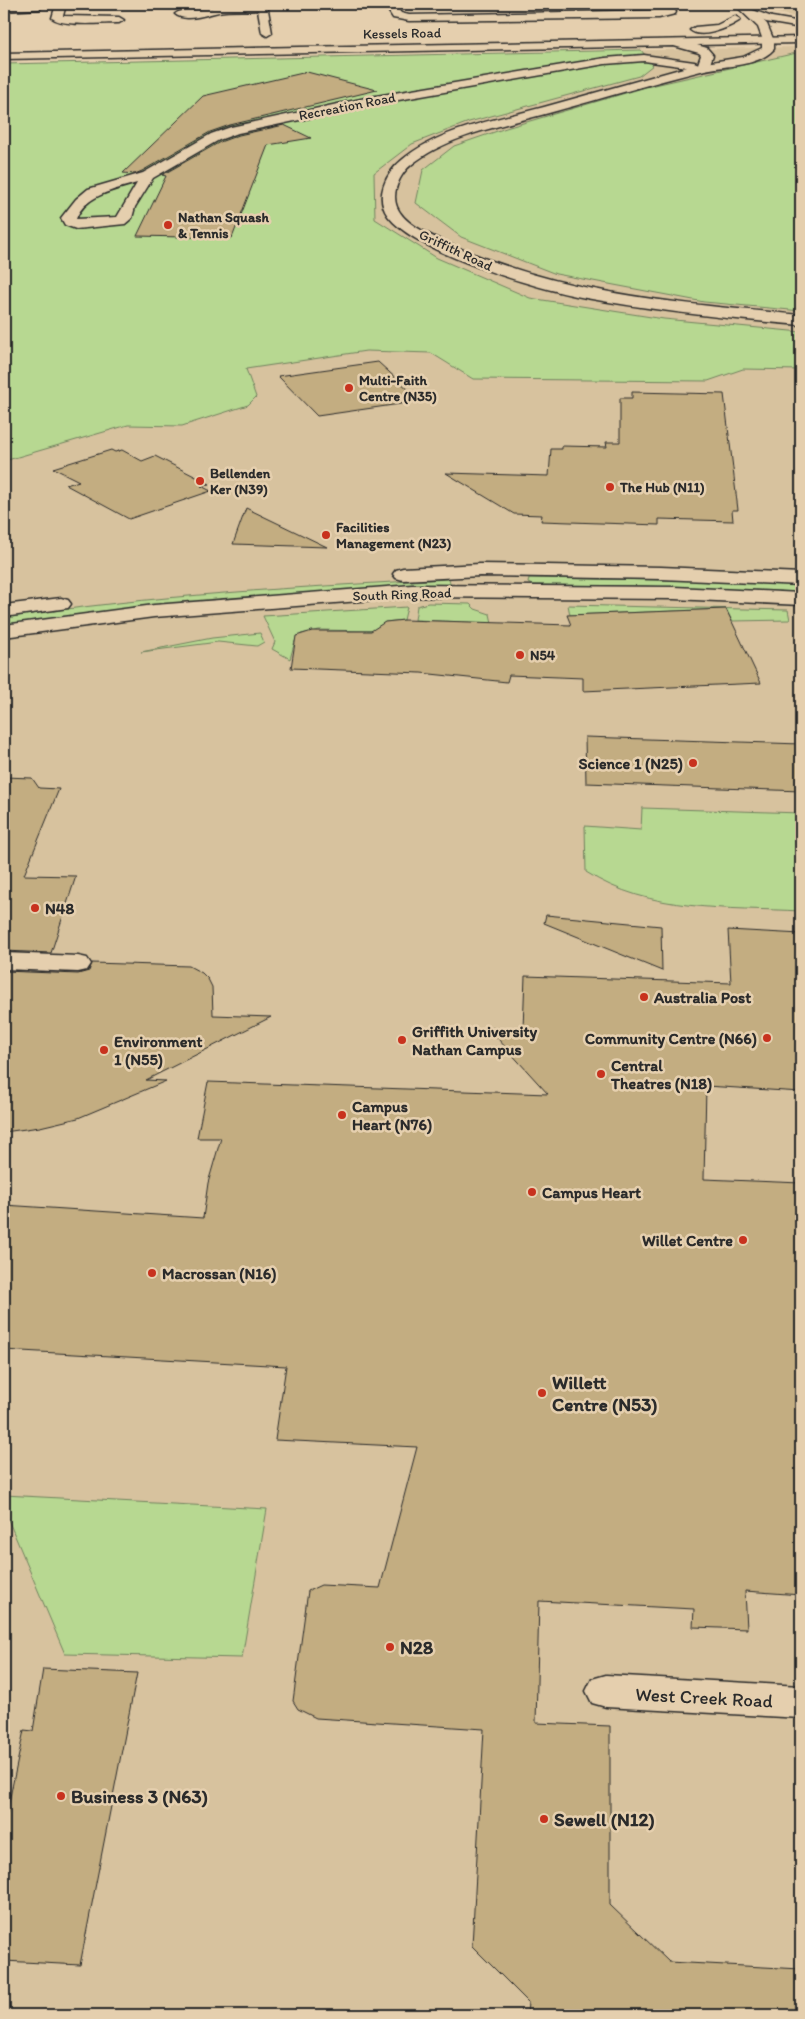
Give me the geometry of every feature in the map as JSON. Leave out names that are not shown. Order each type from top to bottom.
[{"type":"main road","points":[[61,4],[57,18],[68,20],[119,20]]},
{"type":"main road","points":[[389,4],[397,16],[409,18],[659,15],[671,12],[665,4],[662,4]]},
{"type":"main road","points":[[739,4],[750,12],[763,26],[767,37]]},
{"type":"main road","points":[[180,14],[202,14],[224,6],[262,5],[267,33]]},
{"type":"main road","points":[[512,5],[518,16]]},
{"type":"main road","points":[[4,8],[39,6]]},
{"type":"main road","points":[[727,9],[742,27],[746,37]]},
{"type":"main road","points":[[750,12],[770,20],[801,25]]},
{"type":"main road","points":[[680,30],[720,28],[736,19]]},
{"type":"main road","points":[[636,35],[662,31]]},
{"type":"main road","name":"Kessels Road","points":[[767,37],[801,32]]},
{"type":"main road","name":"Kessels Road","points":[[4,48],[636,35],[767,37],[801,40]]},
{"type":"main road","name":"Kessels Road","points":[[4,56],[650,43],[746,37]]},
{"type":"main road","name":"Griffith Road","points":[[703,67],[712,61],[730,56],[742,49],[746,37]]},
{"type":"main road","name":"Griffith Road","points":[[767,37],[768,48],[750,57],[703,67],[487,127],[430,148],[409,160],[396,171],[390,184],[389,205],[395,215],[428,239],[488,267],[563,288],[673,307],[801,320]]},
{"type":"main road","points":[[650,43],[703,50],[707,55],[703,67]]},
{"type":"main road","points":[[750,57],[801,46]]},
{"type":"main road","name":"Recreation Road","points":[[148,176],[142,189],[126,208],[125,218],[118,222],[76,224],[70,222],[68,218],[81,202],[93,192],[148,176],[215,137],[254,125],[370,101],[605,61],[644,58],[703,67]]},
{"type":"main road","name":"South Ring Road","points":[[223,587],[480,570],[661,573],[801,579]]},
{"type":"main road","points":[[4,611],[173,590]]},
{"type":"main road","name":"South Ring Road","points":[[4,630],[154,611],[412,591],[674,593],[801,599]]},
{"type":"main road","points":[[4,961],[78,964]]},
{"type":"main road","name":"West Creek Road","points":[[606,1691],[801,1702]]},
{"type":"shaded area","points":[[760,4],[801,4],[801,18],[765,10]]},
{"type":"shaded area","name":"Griffith University Nathan Campus","points":[[801,47],[801,2015],[4,2015],[4,64]]},
{"type":"green space","points":[[641,50],[653,65],[639,76],[469,122],[412,144],[374,173],[375,219],[437,258],[530,298],[664,319],[801,332],[801,370],[743,369],[708,381],[473,379],[431,353],[366,351],[246,369],[256,397],[248,405],[182,426],[128,425],[4,461],[4,64]]},
{"type":"green space","points":[[801,52],[801,311],[704,302],[556,274],[461,237],[416,203],[423,170],[454,146],[506,128],[646,87]]},
{"type":"green space","points":[[529,578],[801,584],[801,592],[645,586],[532,585],[528,583]]},
{"type":"green space","points":[[449,579],[451,587],[227,600],[4,625],[4,618],[115,603],[281,589]]},
{"type":"green space","points":[[428,603],[470,604],[475,609],[490,614],[492,623],[415,620],[417,606]]},
{"type":"green space","points":[[568,605],[788,610],[790,620],[732,621],[726,609],[570,615]]},
{"type":"green space","points":[[407,607],[404,620],[385,622],[373,631],[319,630],[301,634],[295,641],[290,659],[272,649],[275,642],[263,616]]},
{"type":"green space","points":[[260,633],[264,642],[257,646],[218,642],[141,652],[212,638]]},
{"type":"green space","points":[[642,808],[801,813],[801,911],[718,908],[663,901],[636,895],[586,872],[585,826],[641,830]]},
{"type":"green space","points":[[4,1495],[267,1509],[242,1658],[65,1654],[4,1510]]},
{"type":"building","points":[[307,72],[377,90],[230,125],[210,132],[142,171],[135,174],[123,173],[203,96]]},
{"type":"building","points":[[284,125],[311,138],[268,145],[232,238],[137,236],[166,176],[162,175],[220,142],[239,135]]},
{"type":"building","name":"Multi-Faith Centre (N35)","points":[[378,362],[421,401],[317,416],[278,376]]},
{"type":"building","name":"The Hub (N11)","points":[[632,392],[724,394],[738,510],[732,510],[733,521],[659,519],[659,525],[541,521],[542,515],[514,514],[446,473],[549,476],[551,449],[562,449],[562,446],[607,447],[606,442],[620,442],[620,398],[632,398]]},
{"type":"building","points":[[111,450],[115,452],[122,450],[142,461],[155,456],[210,484],[201,486],[211,491],[129,519],[66,485],[79,481],[53,468]]},
{"type":"building","points":[[246,508],[327,547],[233,544]]},
{"type":"building","name":"N54","points":[[726,609],[761,683],[583,691],[583,678],[509,675],[507,682],[421,673],[291,668],[296,636],[312,631],[371,631],[385,622],[404,620],[571,625],[567,615]]},
{"type":"building","name":"Science 1 (N25)","points":[[585,737],[801,744],[801,791],[586,783]]},
{"type":"building","points":[[4,777],[32,778],[39,788],[59,789],[24,875],[76,876],[51,953],[4,951]]},
{"type":"building","points":[[546,915],[661,926],[662,971],[544,923]]},
{"type":"building","points":[[728,930],[801,934],[801,1092],[706,1086],[704,1179],[801,1183],[801,1595],[745,1591],[747,1629],[693,1627],[694,1609],[539,1601],[536,1723],[610,1726],[610,1905],[669,1962],[801,1969],[801,2015],[527,2015],[528,2002],[472,1946],[484,1729],[316,1718],[298,1709],[293,1701],[308,1591],[321,1585],[380,1588],[417,1447],[275,1440],[286,1366],[4,1350],[4,1205],[203,1218],[208,1183],[221,1138],[197,1138],[208,1082],[548,1094],[488,1028],[523,1029],[525,976],[731,983]]},
{"type":"building","name":"Environment 1 (N55)","points":[[92,963],[189,966],[202,973],[212,987],[213,1015],[271,1017],[146,1080],[166,1081],[78,1118],[40,1127],[4,1132],[4,971],[78,974],[89,971]]},
{"type":"building","name":"Business 3 (N63)","points":[[43,1669],[137,1673],[80,1965],[4,1961],[4,1826],[24,1730],[33,1731]]},
{"type":"place","name":"Nathan Squash & Tennis","points":[[168,225]]},
{"type":"place","name":"Multi-Faith Centre (N35)","points":[[349,388]]},
{"type":"place","name":"Bellenden Ker (N39)","points":[[200,481]]},
{"type":"place","name":"The Hub (N11)","points":[[610,487]]},
{"type":"place","name":"Facilities Management (N23)","points":[[326,535]]},
{"type":"place","name":"N54","points":[[520,655]]},
{"type":"place","name":"Science 1 (N25)","points":[[693,763]]},
{"type":"place","name":"N48","points":[[35,908]]},
{"type":"place","name":"Australia Post","points":[[644,997]]},
{"type":"place","name":"Community Centre (N66)","points":[[767,1038]]},
{"type":"place","name":"Griffith University Nathan Campus","points":[[402,1040]]},
{"type":"place","name":"Environment 1 (N55)","points":[[104,1050]]},
{"type":"place","name":"Central Theatres (N18)","points":[[601,1074]]},
{"type":"place","name":"Campus Heart (N76)","points":[[342,1115]]},
{"type":"place","name":"Campus Heart","points":[[532,1192]]},
{"type":"place","name":"Willet Centre","points":[[743,1240]]},
{"type":"place","name":"Macrossan (N16)","points":[[152,1273]]},
{"type":"place","name":"Willett Centre (N53)","points":[[542,1393]]},
{"type":"place","name":"N28","points":[[390,1647]]},
{"type":"place","name":"Business 3 (N63)","points":[[61,1796]]},
{"type":"place","name":"Sewell (N12)","points":[[544,1819]]}]
